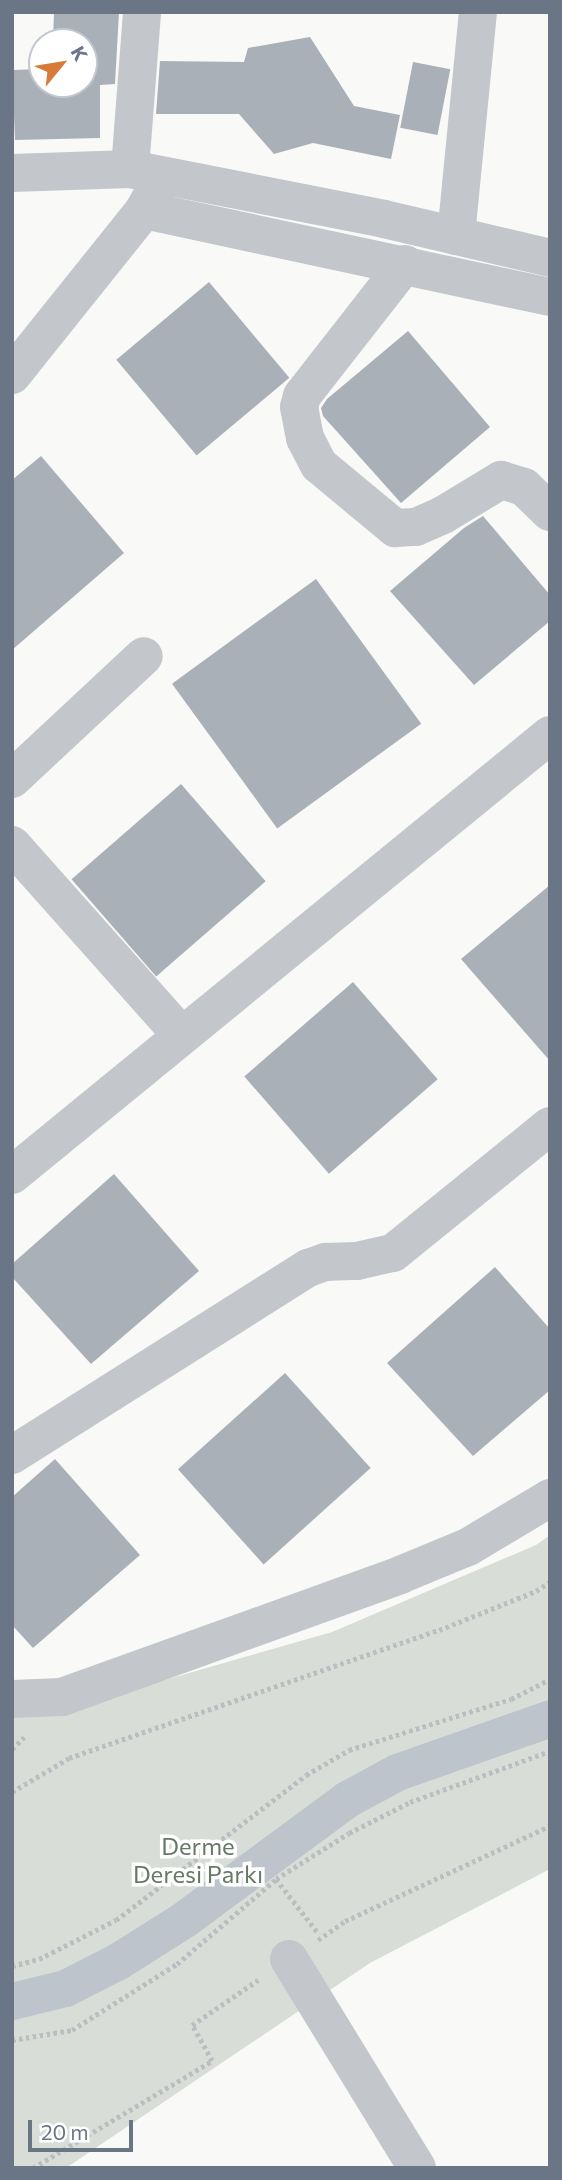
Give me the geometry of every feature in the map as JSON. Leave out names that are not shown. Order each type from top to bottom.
[{"type":"street","points":[[12,375],[144,210],[147,173],[142,12]]},
{"type":"street","points":[[456,236],[478,12]]},
{"type":"street","points":[[12,173],[147,173],[456,236],[550,258]]},
{"type":"street","points":[[144,210],[550,297]]},
{"type":"street","points":[[405,264],[302,396],[299,407],[304,438],[319,466],[395,528],[416,527],[443,515],[501,481],[524,487],[550,512]]},
{"type":"street","points":[[12,779],[144,656]]},
{"type":"street","points":[[12,1175],[550,735]]},
{"type":"street","points":[[12,845],[181,1035]]},
{"type":"street","points":[[12,1455],[308,1268],[325,1262],[357,1261],[393,1253],[550,1126]]},
{"type":"street","points":[[12,1699],[62,1697],[400,1575],[468,1547],[550,1498]]},
{"type":"street","points":[[289,1959],[417,2168]]},
{"type":"path","points":[[12,1792],[69,1758],[426,1634],[485,1612],[550,1582]]},
{"type":"path","points":[[12,1966],[39,1959],[116,1920],[306,1775],[349,1750],[511,1699],[550,1679]]},
{"type":"path","points":[[12,2040],[72,2030],[177,1964],[276,1879],[349,1833],[410,1802],[550,1751]]},
{"type":"path","points":[[276,1879],[322,1938]]},
{"type":"green space","name":"Derme Deresi Parkı","points":[[550,1535],[550,1869],[370,1963],[66,2168],[12,2168],[12,1716],[81,1704],[332,1632],[536,1545]]},
{"type":"building","points":[[54,12],[119,12],[115,84],[100,85],[100,138],[15,140],[12,70],[28,69],[28,98],[98,98],[98,28],[53,28]]},
{"type":"building","points":[[310,37],[354,106],[400,115],[391,159],[313,143],[274,154],[239,114],[156,114],[160,61],[244,62],[248,48]]},
{"type":"building","points":[[413,62],[450,69],[438,135],[400,128]]},
{"type":"building","points":[[209,282],[289,378],[197,456],[116,360]]},
{"type":"building","points":[[408,331],[490,427],[401,503],[323,416],[321,408],[327,399]]},
{"type":"building","points":[[41,456],[124,553],[12,650],[12,480]]},
{"type":"building","points":[[483,516],[550,595],[550,621],[474,685],[390,591],[464,528]]},
{"type":"building","points":[[316,579],[421,724],[277,828],[172,684]]},
{"type":"building","points":[[181,784],[266,881],[156,976],[72,879]]},
{"type":"building","points":[[550,885],[550,1061],[461,959]]},
{"type":"building","points":[[353,982],[438,1079],[329,1174],[244,1076]]},
{"type":"building","points":[[114,1174],[199,1271],[91,1364],[12,1277],[12,1264]]},
{"type":"building","points":[[495,1267],[550,1329],[550,1390],[473,1456],[387,1363]]},
{"type":"building","points":[[285,1373],[371,1468],[264,1564],[178,1469]]},
{"type":"building","points":[[55,1459],[140,1555],[33,1648],[12,1625],[12,1497]]},
{"type":"waterway","points":[[12,2001],[65,1988],[118,1961],[183,1920],[347,1799],[397,1772],[550,1718]]}]
